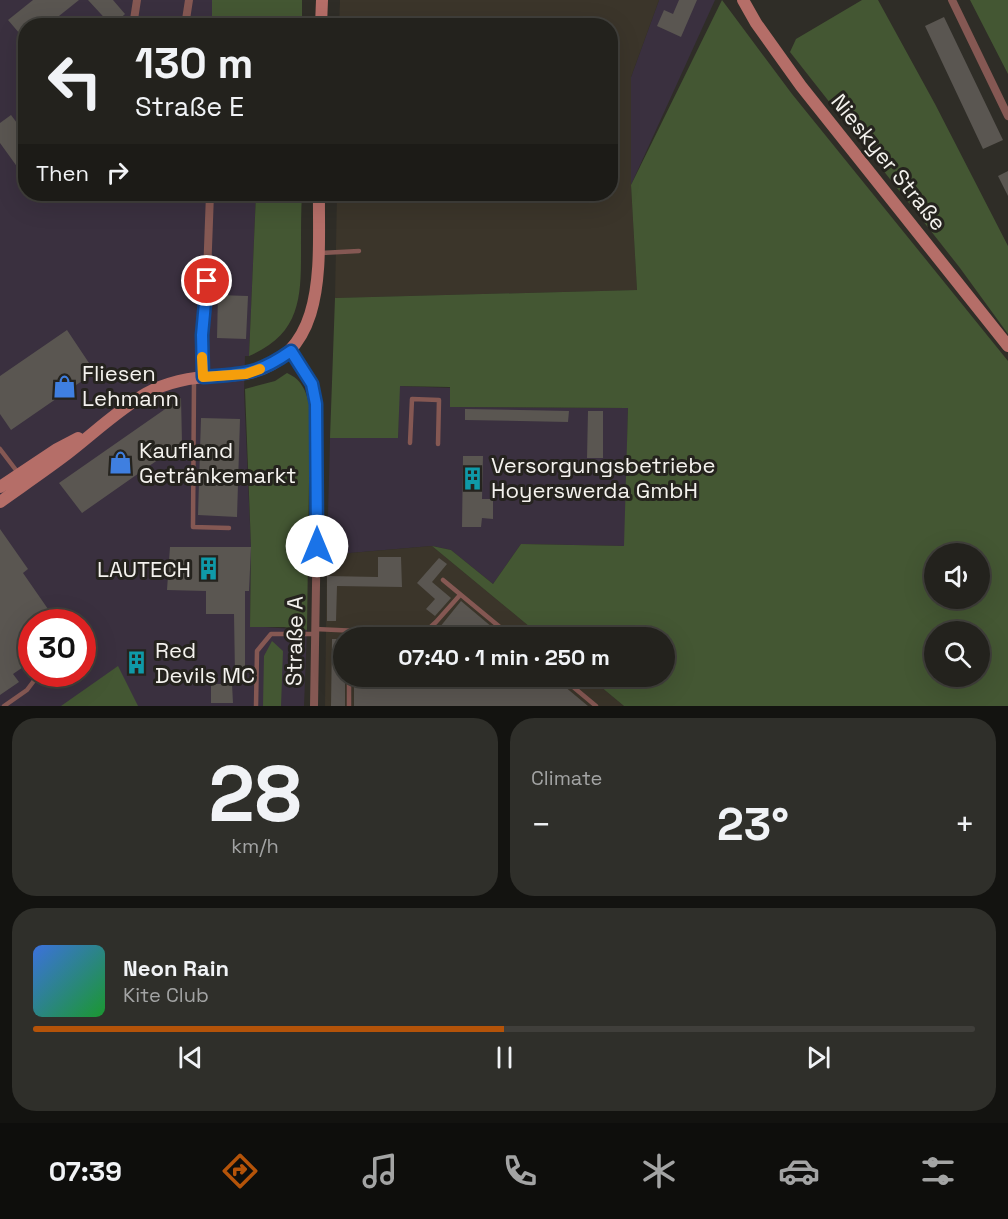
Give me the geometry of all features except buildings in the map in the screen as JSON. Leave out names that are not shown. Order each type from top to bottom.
[{"type":"street","points":[[134,18],[137,0]]},
{"type":"street","points":[[186,18],[189,0]]},
{"type":"street","points":[[321,18],[322,0]]},
{"type":"street","name":"Nieskyer Straße","points":[[743,0],[756,23],[801,86],[1008,346]]},
{"type":"street","points":[[952,0],[1008,116]]},
{"type":"street","points":[[198,377],[206,301],[210,201]]},
{"type":"street","points":[[0,502],[64,457],[97,428],[148,393],[172,383],[198,377],[246,374],[271,365],[291,351],[305,329],[315,305],[318,279],[319,201]]},
{"type":"street","name":"Straße A","points":[[291,351],[312,384],[316,404],[317,525],[314,706]]},
{"type":"street","points":[[0,487],[57,448],[97,428]]},
{"type":"lane","points":[[318,253],[359,251]]},
{"type":"lane","points":[[198,377],[193,527],[229,528]]},
{"type":"lane","points":[[410,443],[412,399],[439,400],[438,444]]},
{"type":"lane","points":[[0,449],[19,474]]},
{"type":"lane","points":[[443,580],[499,627]]},
{"type":"lane","points":[[431,627],[460,595]]},
{"type":"lane","points":[[256,706],[257,651],[271,634],[333,630]]},
{"type":"lane","points":[[4,706],[29,687]]},
{"type":"lane","points":[[349,687],[349,706]]},
{"type":"lane","points":[[573,687],[596,706]]},
{"type":"shaded area","points":[[0,0],[212,0],[212,18],[18,18],[18,201],[256,201],[249,356],[245,356],[244,392],[251,547],[250,626],[307,630],[304,706],[0,706]]},
{"type":"shaded area","points":[[340,0],[659,0],[631,77],[631,185],[637,290],[335,298],[337,201],[618,201],[618,18],[339,18]]},
{"type":"shaded area","points":[[659,0],[715,0],[631,185],[631,77]]},
{"type":"shaded area","points":[[399,386],[451,388],[451,407],[628,408],[625,546],[521,544],[493,584],[451,550],[432,546],[327,555],[330,438],[398,438]]},
{"type":"shaded area","points":[[432,546],[530,627],[333,627],[333,687],[601,687],[624,706],[325,706],[327,555]]},
{"type":"green space","points":[[212,0],[302,0],[302,18],[212,18]]},
{"type":"green space","points":[[722,0],[792,94],[1008,361],[1008,706],[624,706],[601,687],[675,687],[675,627],[530,627],[432,546],[451,550],[493,584],[521,544],[624,546],[628,408],[450,407],[450,387],[400,386],[398,438],[330,438],[335,298],[637,290],[631,185]]},
{"type":"green space","points":[[862,0],[878,0],[935,104],[1008,246],[1008,334],[960,268],[790,52],[796,39]]},
{"type":"green space","points":[[970,0],[1008,0],[1008,74]]},
{"type":"green space","points":[[256,201],[302,201],[299,295],[295,310],[280,336],[267,347],[249,356]]},
{"type":"green space","points":[[287,373],[297,379],[303,388],[310,409],[307,630],[250,627],[251,547],[245,389],[275,381]]},
{"type":"green space","points":[[272,641],[283,651],[281,706],[263,706],[264,656]]},
{"type":"green space","points":[[118,666],[138,706],[61,706],[88,687],[96,687],[96,681]]},
{"type":"slow traffic","points":[[202,357],[203,377],[246,374],[260,369]]},
{"type":"place","name":"Fliesen Lehmann","points":[[64,386]]},
{"type":"place","name":"Kaufland Getränkemarkt","points":[[121,463]]},
{"type":"place","name":"Versorgungsbetriebe Hoyerswerda GmbH","points":[[473,478]]},
{"type":"place","name":"LAUTECH","points":[[209,569]]},
{"type":"place","name":"Red Devils MC","points":[[137,663]]},
{"type":"route","points":[[207,281],[202,335],[203,377],[246,374],[271,365],[291,351],[312,384],[316,404],[317,546]]}]
